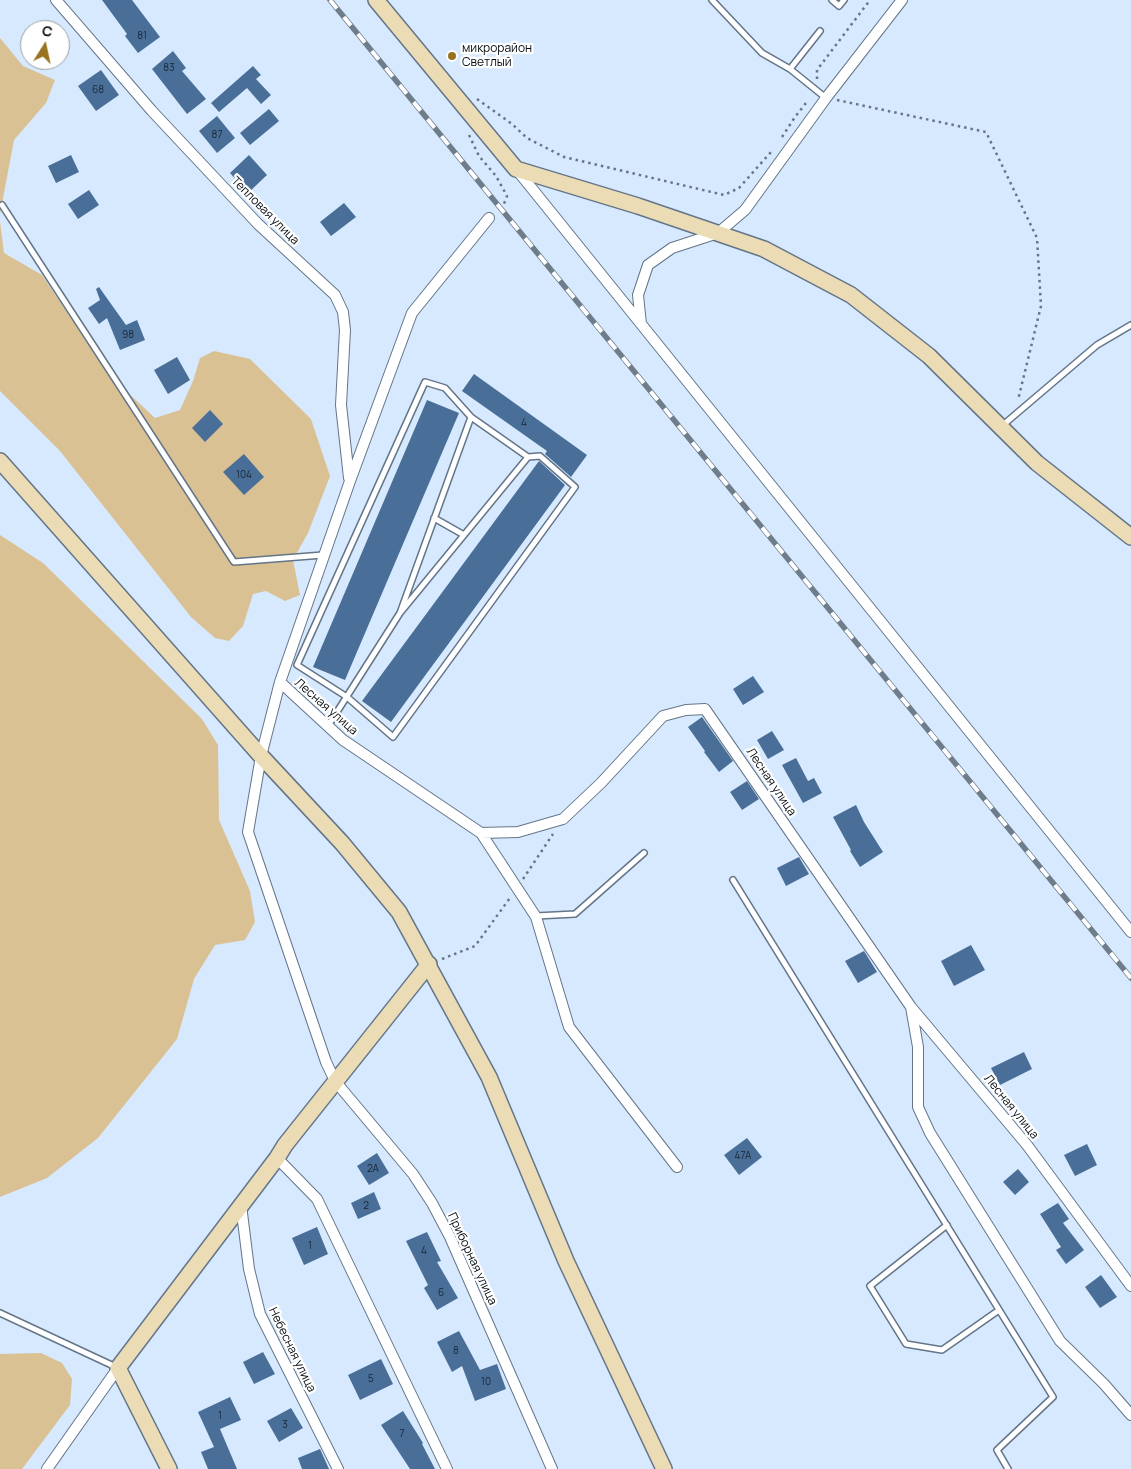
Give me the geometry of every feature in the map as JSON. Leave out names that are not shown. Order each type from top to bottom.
[{"type":"street","name":"Тепловая улица","points":[[56,0],[152,111],[258,224],[335,295],[343,312],[345,330],[341,405],[350,481]]},
{"type":"street","points":[[376,0],[516,169],[1131,932]]},
{"type":"street","points":[[641,325],[638,295],[648,265],[672,248],[718,233],[746,210],[826,98],[902,0]]},
{"type":"street","points":[[516,169],[638,206],[764,249],[851,295],[929,356],[1038,463],[1131,537]]},
{"type":"street","name":"Приборная улица","points":[[489,218],[412,314],[350,481],[280,682],[261,756],[248,832],[326,1062],[335,1081],[413,1174],[432,1203],[450,1237],[552,1469]]},
{"type":"street","points":[[0,461],[261,756],[342,843],[399,912],[489,1076],[566,1261],[664,1469]]},
{"type":"street","name":"Лесная улица","points":[[280,682],[343,740],[481,833],[518,832],[563,819],[601,783],[663,716],[686,710],[705,709],[911,1007],[1027,1145],[1131,1286]]},
{"type":"street","points":[[481,833],[536,916],[570,1027],[677,1167]]},
{"type":"street","points":[[47,1469],[118,1368],[285,1145],[429,964]]},
{"type":"street","points":[[911,1007],[918,1047],[918,1107],[930,1132],[1060,1341],[1104,1384],[1131,1415]]},
{"type":"street","points":[[277,1158],[317,1199],[447,1469]]},
{"type":"street","name":"Небесная улица","points":[[241,1205],[249,1269],[260,1314],[338,1469]]},
{"type":"street","points":[[118,1368],[169,1469]]},
{"type":"lane","points":[[712,0],[762,53],[790,69],[826,98]]},
{"type":"lane","points":[[832,0],[839,6],[844,0]]},
{"type":"lane","points":[[790,69],[820,31]]},
{"type":"lane","points":[[2,205],[234,562],[324,555]]},
{"type":"lane","points":[[1000,427],[1097,345],[1131,325]]},
{"type":"lane","points":[[425,382],[445,388],[471,417],[528,457],[540,456],[575,487],[393,737],[347,697],[296,665],[425,382]]},
{"type":"lane","points":[[400,613],[471,417]]},
{"type":"lane","points":[[328,726],[400,613],[528,457]]},
{"type":"lane","points":[[434,518],[464,535]]},
{"type":"lane","points":[[536,916],[575,914],[644,853]]},
{"type":"lane","points":[[733,880],[1053,1397],[998,1450],[1008,1469]]},
{"type":"lane","points":[[947,1225],[870,1286],[906,1344],[942,1350],[999,1310]]},
{"type":"lane","points":[[0,1313],[118,1368]]},
{"type":"path","points":[[780,140],[794,117],[817,91],[817,70],[870,0]]},
{"type":"path","points":[[476,98],[512,124],[527,138],[564,157],[724,195],[739,188],[775,148]]},
{"type":"path","points":[[826,98],[986,132],[1037,238],[1041,306],[1016,405]]},
{"type":"path","points":[[469,135],[479,156],[496,176],[507,196],[504,204],[489,218]]},
{"type":"path","points":[[429,964],[475,946],[563,819]]},
{"type":"shaded area","points":[[0,38],[20,62],[20,70],[32,70],[55,80],[46,103],[14,140],[0,214]]},
{"type":"shaded area","points":[[0,221],[4,253],[42,275],[109,375],[155,418],[180,410],[193,381],[200,358],[214,351],[250,359],[311,419],[330,476],[308,533],[293,560],[300,595],[285,601],[266,591],[253,594],[243,626],[229,641],[215,638],[191,617],[60,451],[0,391]]},
{"type":"shaded area","points":[[0,535],[43,563],[202,719],[218,745],[219,820],[250,891],[255,922],[245,940],[215,945],[194,979],[177,1039],[98,1138],[47,1178],[0,1197]]},
{"type":"shaded area","points":[[41,1353],[62,1363],[72,1379],[70,1405],[22,1469],[0,1469],[0,1354]]},
{"type":"building","points":[[102,0],[132,0],[160,37],[138,53],[125,36],[127,34]]},
{"type":"building","points":[[173,51],[186,68],[182,71],[206,99],[187,114],[152,69]]},
{"type":"building","points":[[253,66],[261,75],[256,79],[271,95],[261,104],[247,88],[219,112],[211,103]]},
{"type":"building","points":[[101,70],[119,95],[96,111],[78,86]]},
{"type":"building","points":[[269,109],[279,121],[250,145],[240,133]]},
{"type":"building","points":[[217,116],[235,138],[217,153],[199,131]]},
{"type":"building","points":[[71,155],[79,172],[56,183],[48,166]]},
{"type":"building","points":[[249,155],[267,175],[248,193],[230,173]]},
{"type":"building","points":[[89,190],[99,205],[78,219],[68,204]]},
{"type":"building","points":[[344,203],[356,217],[331,236],[320,222]]},
{"type":"building","points":[[99,287],[126,325],[137,320],[145,340],[120,350],[107,318],[99,324],[88,308],[100,300],[96,289]]},
{"type":"building","points":[[177,357],[190,380],[168,394],[154,370]]},
{"type":"building","points":[[474,374],[587,455],[571,477],[545,454],[547,451],[462,391]]},
{"type":"building","points":[[427,400],[459,413],[345,680],[313,667]]},
{"type":"building","points":[[210,410],[223,424],[205,442],[192,428]]},
{"type":"building","points":[[244,454],[264,477],[244,495],[223,472]]},
{"type":"building","points":[[539,461],[565,485],[391,722],[362,701]]},
{"type":"building","points":[[753,676],[764,692],[743,705],[733,689]]},
{"type":"building","points":[[702,717],[733,761],[719,772],[688,727]]},
{"type":"building","points":[[772,731],[784,750],[768,759],[757,740]]},
{"type":"building","points":[[796,758],[808,781],[814,778],[822,793],[803,803],[782,765]]},
{"type":"building","points":[[747,781],[759,799],[742,810],[730,792]]},
{"type":"building","points":[[856,805],[864,822],[883,852],[860,867],[833,817]]},
{"type":"building","points":[[799,857],[809,874],[786,886],[777,868]]},
{"type":"building","points":[[971,945],[985,970],[954,986],[941,961]]},
{"type":"building","points":[[864,951],[877,972],[858,983],[845,961]]},
{"type":"building","points":[[1024,1052],[1032,1069],[1000,1085],[991,1068]]},
{"type":"building","points":[[747,1138],[762,1157],[739,1175],[724,1155]]},
{"type":"building","points":[[1087,1144],[1097,1165],[1075,1176],[1064,1155]]},
{"type":"building","points":[[377,1153],[389,1173],[369,1185],[357,1166]]},
{"type":"building","points":[[1018,1169],[1029,1182],[1015,1195],[1003,1182]]},
{"type":"building","points":[[374,1192],[381,1209],[358,1219],[351,1203]]},
{"type":"building","points":[[1058,1203],[1069,1219],[1063,1223],[1084,1250],[1066,1264],[1056,1250],[1061,1247],[1040,1214]]},
{"type":"building","points":[[317,1227],[328,1254],[304,1265],[292,1238]]},
{"type":"building","points":[[427,1232],[441,1261],[437,1262],[458,1298],[437,1310],[424,1288],[428,1285],[406,1241]]},
{"type":"building","points":[[1101,1275],[1117,1297],[1100,1308],[1085,1287]]},
{"type":"building","points":[[459,1331],[480,1370],[497,1364],[506,1389],[475,1401],[462,1366],[452,1372],[437,1342]]},
{"type":"building","points":[[263,1352],[275,1374],[254,1384],[243,1362]]},
{"type":"building","points":[[381,1359],[393,1384],[360,1400],[348,1375]]},
{"type":"building","points":[[230,1397],[241,1420],[220,1429],[237,1469],[208,1469],[201,1452],[214,1447],[198,1412]]},
{"type":"building","points":[[291,1408],[303,1428],[279,1442],[267,1421]]},
{"type":"building","points":[[403,1411],[423,1443],[435,1469],[410,1469],[381,1425]]},
{"type":"building","points":[[320,1449],[329,1469],[302,1469],[298,1458]]},
{"type":"railway","points":[[330,0],[1131,978]]},
{"type":"place","name":"микрорайон Светлый","points":[[452,56]]}]
